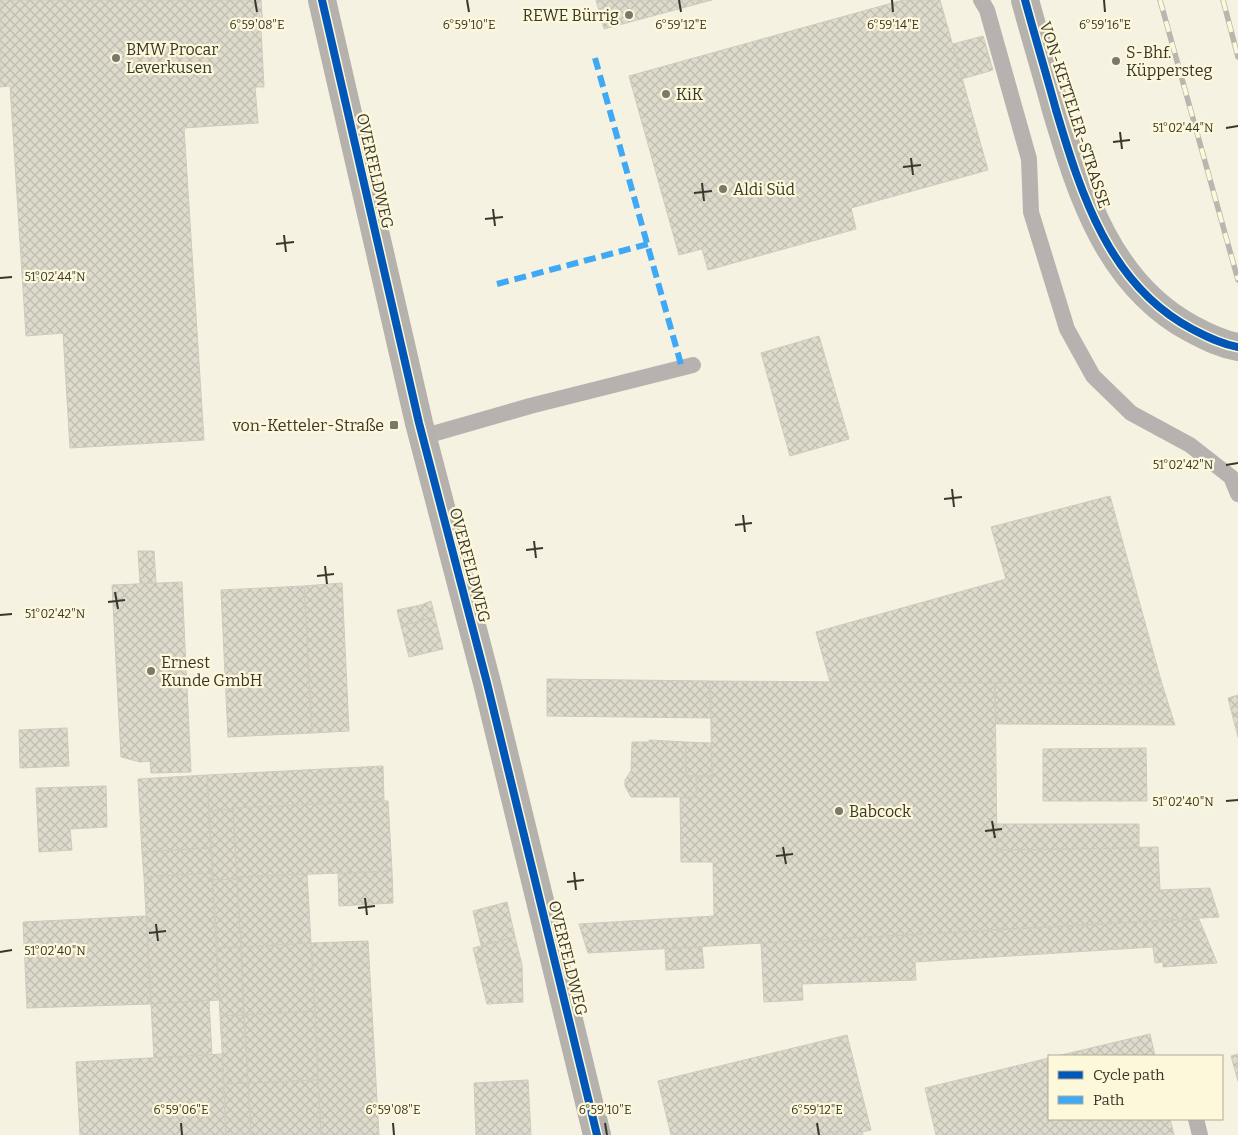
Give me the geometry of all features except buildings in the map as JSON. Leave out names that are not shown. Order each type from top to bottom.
[{"type":"street","name":"OVERFELDWEG","points":[[322,0],[422,436],[487,683],[597,1135]]},
{"type":"street","name":"VON-KETTELER-STRASSE","points":[[1025,0],[1080,187],[1100,232],[1121,266],[1147,298],[1174,319],[1216,341],[1238,347]]},
{"type":"lane","points":[[981,0],[987,10],[1029,159],[1031,212],[1067,330],[1093,376],[1131,413],[1190,445],[1231,477],[1238,494]]},
{"type":"lane","points":[[422,436],[693,364]]},
{"type":"lane","points":[[1196,1120],[1200,1135]]},
{"type":"railway","points":[[1160,0],[1238,280]]},
{"type":"railway","points":[[1223,0],[1238,57]]},
{"type":"marked path","points":[[595,58],[682,368]]},
{"type":"marked path","points":[[497,284],[648,244]]},
{"type":"cycle path","points":[[322,0],[419,423],[487,683],[597,1135]]},
{"type":"cycle path","points":[[1025,0],[1076,173],[1088,205],[1119,263],[1139,288],[1163,310],[1203,335],[1238,347]]},
{"type":"place","name":"REWE Bürrig","points":[[629,15]]},
{"type":"place","name":"BMW Procar Leverkusen","points":[[116,58]]},
{"type":"place","name":"S-Bhf. Küppersteg","points":[[1116,61]]},
{"type":"place","name":"KiK","points":[[666,94]]},
{"type":"place","name":"Aldi Süd","points":[[723,189]]},
{"type":"place","name":"von-Ketteler-Straße","points":[[394,425]]},
{"type":"place","name":"Ernest Kunde GmbH","points":[[151,671]]},
{"type":"place","name":"Babcock","points":[[839,811]]}]
